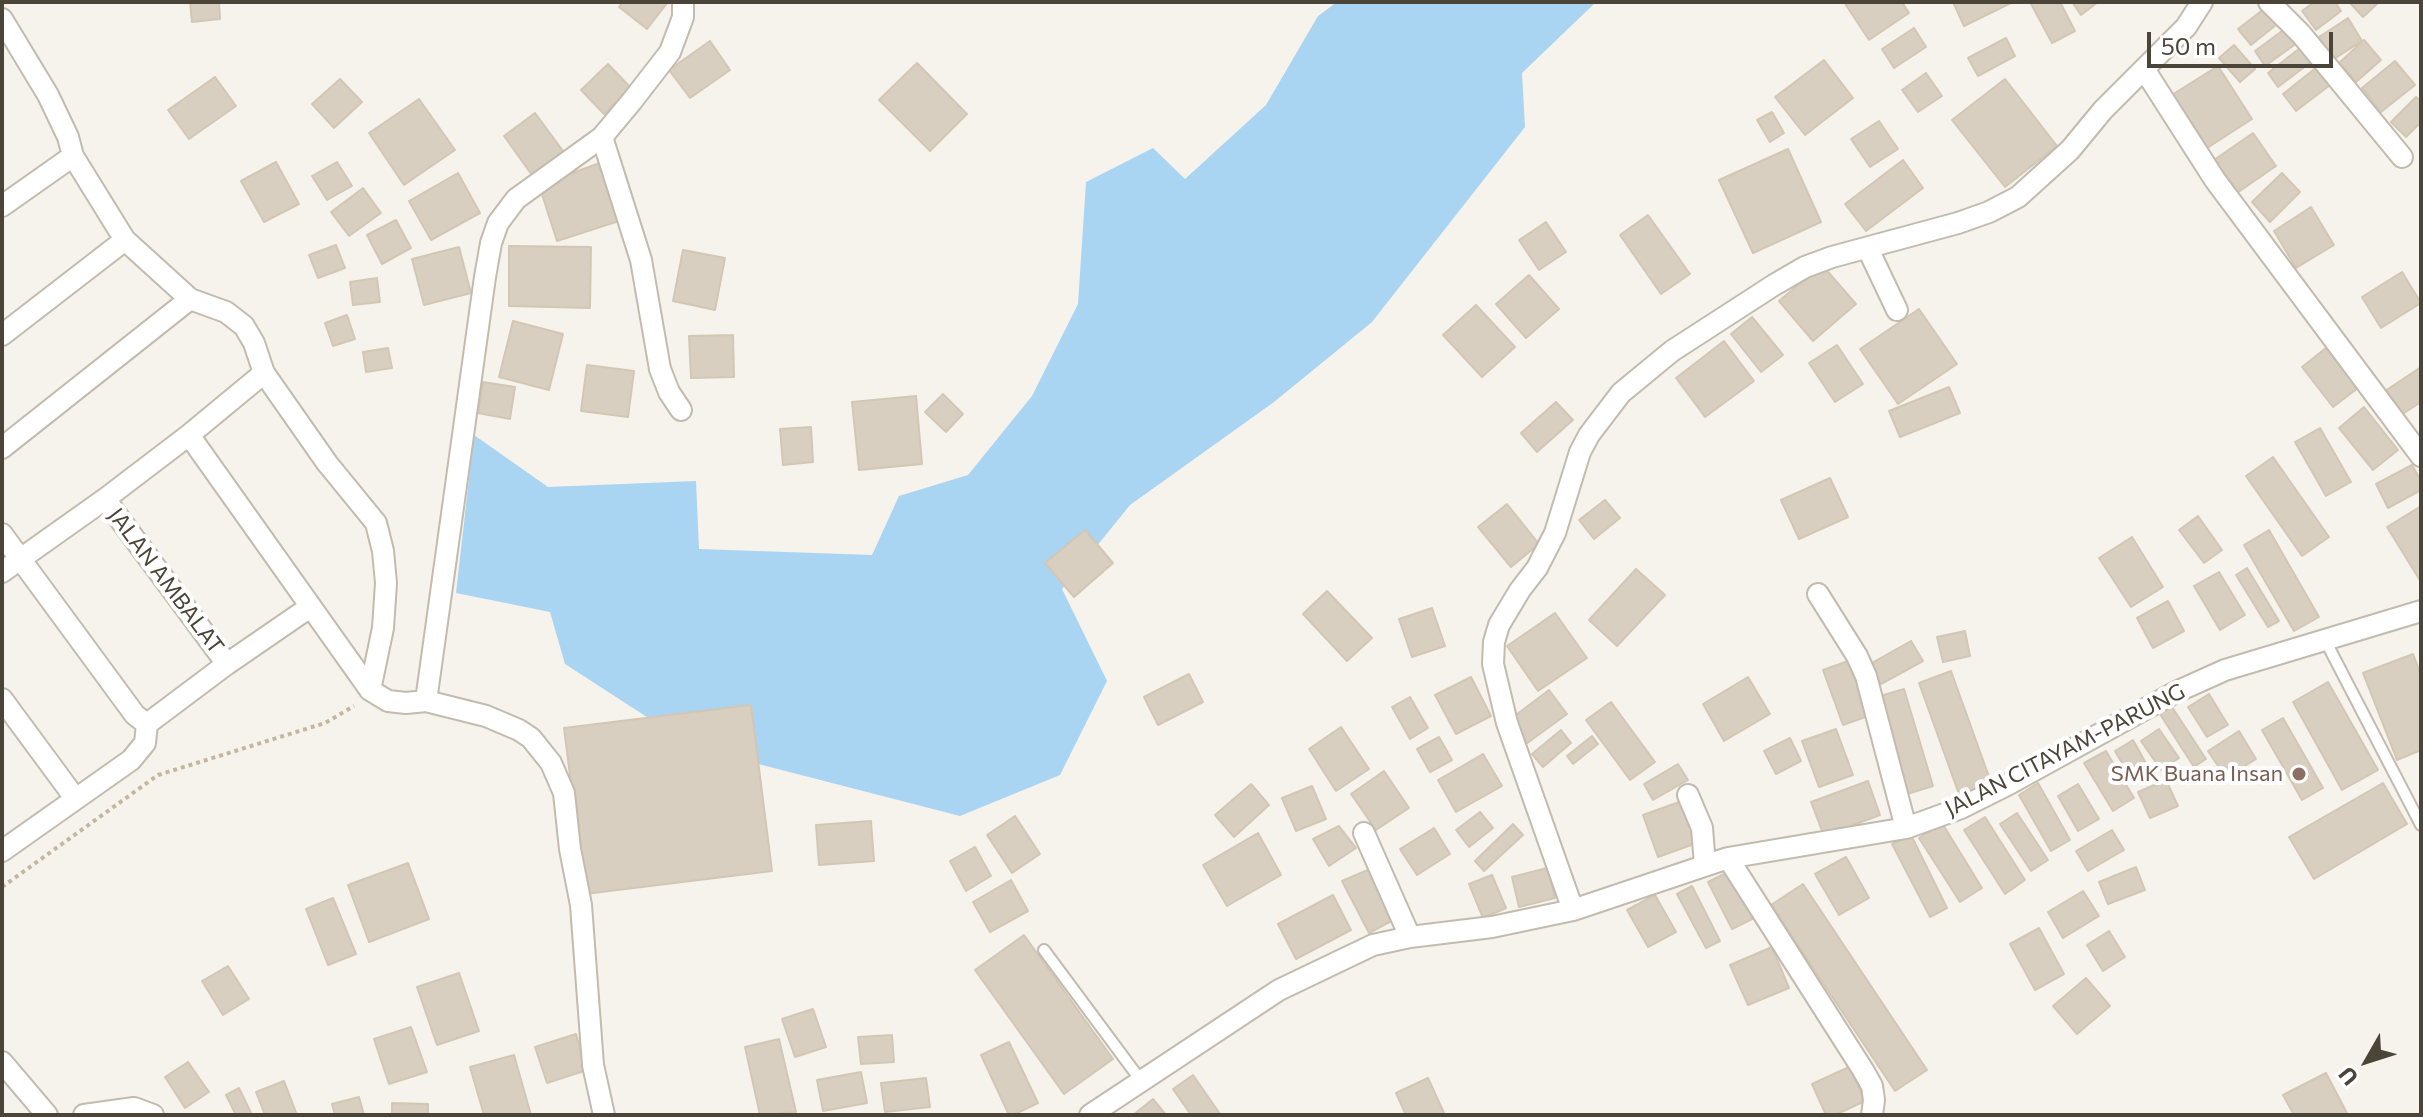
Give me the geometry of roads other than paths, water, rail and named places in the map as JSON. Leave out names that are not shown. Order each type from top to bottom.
[{"type":"street","points":[[426,701],[491,243],[498,223],[516,199],[602,137],[670,52],[683,17],[683,2]]},
{"type":"street","points":[[1573,910],[1507,723],[1493,664],[1499,625],[1537,568],[1555,533],[1580,452],[1589,435],[1621,393],[1672,351],[1805,267],[1989,212],[2018,197],[2070,150],[2103,110],[2186,27],[2202,2]]},
{"type":"street","points":[[2269,2],[2301,34],[2402,157]]},
{"type":"street","points":[[2,19],[48,95],[68,137],[73,156],[125,240],[190,299],[226,312],[244,326],[254,343],[264,373],[327,463],[376,523],[381,535],[385,604],[370,690]]},
{"type":"street","points":[[2144,69],[2215,180],[2421,456]]},
{"type":"street","points":[[602,137],[641,260],[660,369],[669,392],[681,410]]},
{"type":"street","points":[[6,197],[73,156]]},
{"type":"street","points":[[2,335],[125,240]]},
{"type":"street","points":[[1868,249],[1897,310]]},
{"type":"street","points":[[2,448],[190,299]]},
{"type":"street","points":[[2,572],[105,499],[264,373]]},
{"type":"street","points":[[189,435],[370,690],[388,701],[426,701],[486,716],[531,738],[551,763],[564,793],[581,905],[590,1034],[604,1115]]},
{"type":"street","name":"JALAN AMBALAT","points":[[105,499],[227,664]]},
{"type":"street","points":[[2,534],[135,715],[147,724]]},
{"type":"street","points":[[1818,594],[1866,676],[1906,828]]},
{"type":"street","points":[[2,851],[131,760],[145,743],[147,724],[310,607]]},
{"type":"street","name":"JALAN CITAYAM-PARUNG","points":[[1090,1115],[1279,990],[1344,956],[1373,945],[1492,927],[1573,910],[1728,858],[1906,828],[1961,808],[2225,670],[2421,611]]},
{"type":"street","points":[[2,699],[75,798]]},
{"type":"street","points":[[1688,795],[1702,828],[1705,865]]},
{"type":"street","points":[[1364,833],[1410,937]]},
{"type":"street","points":[[1728,858],[1872,1086],[1872,1115]]},
{"type":"street","points":[[2,1062],[47,1115]]},
{"type":"street","points":[[84,1115],[134,1108],[153,1115]]},
{"type":"lane","points":[[2325,640],[2421,825]]},
{"type":"lane","points":[[1044,950],[1142,1082]]},
{"type":"water","points":[[1337,2],[1596,2],[1522,73],[1525,127],[1372,322],[1274,402],[1130,505],[1062,589],[1107,681],[1060,775],[960,816],[739,759],[667,730],[565,664],[550,612],[456,593],[474,435],[548,487],[696,481],[699,549],[872,555],[899,496],[968,475],[1032,396],[1078,304],[1086,182],[1153,148],[1185,179],[1266,105],[1318,16]]},
{"type":"place","name":"SMK Buana Insan","points":[[2299,774]]}]
